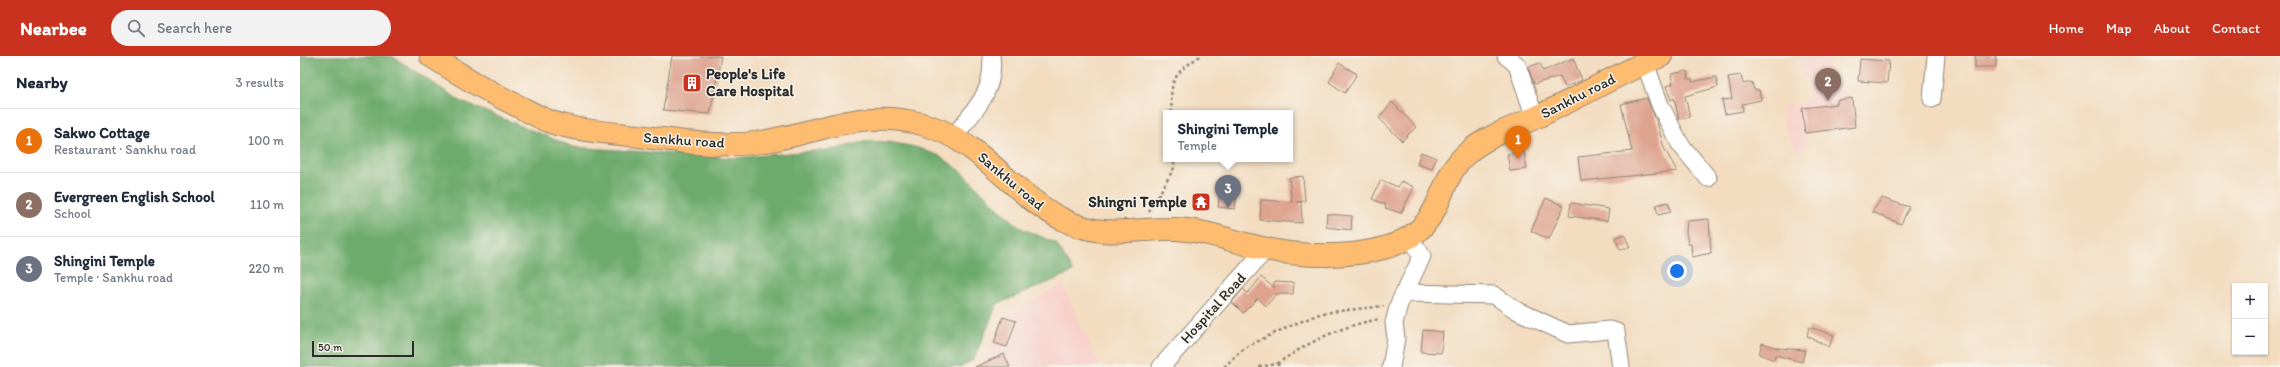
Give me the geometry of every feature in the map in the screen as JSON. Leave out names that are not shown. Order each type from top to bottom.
[{"type":"main road","name":"Sankhu road","points":[[431,56],[474,85],[551,122],[602,132],[710,144],[759,142],[817,130],[850,120],[887,118],[922,124],[954,136],[983,156],[1040,206],[1062,219],[1081,227],[1116,233],[1176,230],[1201,233],[1266,249],[1303,254],[1336,254],[1386,247],[1409,237],[1428,223],[1456,166],[1467,153],[1495,135],[1535,118],[1653,59]]},
{"type":"street","points":[[954,136],[983,101],[993,71],[991,56]]},
{"type":"street","points":[[1506,56],[1517,65],[1535,118]]},
{"type":"street","points":[[1932,99],[1936,56]]},
{"type":"street","points":[[1653,59],[1660,105],[1680,144],[1708,178]]},
{"type":"street","points":[[1391,367],[1396,338],[1394,323],[1402,299],[1422,256],[1409,237]]},
{"type":"street","name":"Hospital Road","points":[[1161,367],[1266,249]]},
{"type":"street","points":[[1402,299],[1494,295],[1516,310],[1568,334],[1609,330],[1616,332],[1621,367]]},
{"type":"path","points":[[1172,110],[1170,92],[1172,81],[1182,68],[1200,56]]},
{"type":"path","points":[[1142,232],[1146,217],[1174,168],[1174,162]]},
{"type":"path","points":[[1224,367],[1244,348],[1286,328],[1322,314],[1402,299]]},
{"type":"path","points":[[1259,367],[1277,364],[1294,352],[1353,323],[1393,316],[1394,323]]},
{"type":"path","points":[[1277,364],[1281,367]]},
{"type":"shaded area","points":[[1798,56],[1828,56],[1831,85],[1852,98],[1855,127],[1805,133],[1806,146],[1797,150],[1786,133],[1782,109],[1788,104],[1802,104],[1809,92]]},
{"type":"shaded area","points":[[1062,284],[1100,367],[987,367],[985,363],[1003,317]]},
{"type":"green space","points":[[300,56],[392,56],[462,102],[573,147],[733,158],[836,149],[867,141],[888,142],[915,147],[940,156],[962,172],[999,209],[1023,229],[1056,243],[1073,272],[997,304],[974,359],[961,367],[300,367]]},
{"type":"building","name":"People's Life Care Hospital","points":[[672,56],[721,56],[710,114],[663,110]]},
{"type":"building","points":[[1975,56],[1996,56],[1996,67],[1975,67]]},
{"type":"building","points":[[1573,58],[1582,80],[1565,87],[1560,76],[1534,84],[1528,67],[1540,63],[1543,71]]},
{"type":"building","points":[[1860,59],[1889,61],[1887,83],[1858,81]]},
{"type":"building","points":[[1339,63],[1357,74],[1345,93],[1329,82]]},
{"type":"building","points":[[1687,71],[1688,79],[1692,79],[1692,82],[1716,77],[1718,87],[1685,96],[1690,117],[1679,119],[1674,98],[1671,100],[1666,86],[1673,84],[1671,74]]},
{"type":"building","points":[[1741,75],[1743,84],[1752,82],[1754,90],[1759,90],[1761,100],[1742,104],[1743,111],[1725,114],[1722,100],[1732,99],[1728,77]]},
{"type":"building","points":[[1647,98],[1657,122],[1664,148],[1677,171],[1581,181],[1578,157],[1632,151],[1621,104]]},
{"type":"building","points":[[1852,98],[1855,127],[1805,133],[1802,108],[1837,104],[1837,100]]},
{"type":"building","points":[[1392,102],[1416,127],[1402,141],[1379,118]]},
{"type":"building","points":[[1524,151],[1527,169],[1510,171],[1507,154]]},
{"type":"building","points":[[1421,152],[1436,158],[1432,169],[1417,164]]},
{"type":"building","points":[[1303,176],[1305,201],[1296,202],[1301,202],[1302,223],[1260,220],[1261,200],[1292,202],[1289,178]]},
{"type":"building","points":[[1381,180],[1398,187],[1401,181],[1414,187],[1401,213],[1385,208],[1386,205],[1372,199]]},
{"type":"building","points":[[1221,182],[1238,184],[1235,209],[1218,207]]},
{"type":"building","points":[[1546,198],[1564,206],[1549,239],[1531,231]]},
{"type":"building","points":[[1882,198],[1909,207],[1901,224],[1872,212]]},
{"type":"building","points":[[1668,202],[1671,212],[1658,215],[1656,205]]},
{"type":"building","points":[[1571,203],[1609,209],[1607,221],[1569,216]]},
{"type":"building","points":[[1327,214],[1352,216],[1351,230],[1326,227]]},
{"type":"building","points":[[1709,219],[1711,253],[1692,257],[1691,244],[1688,244],[1686,232],[1687,221]]},
{"type":"building","points":[[1624,234],[1630,247],[1620,250],[1615,238]]},
{"type":"building","points":[[1261,277],[1274,288],[1274,282],[1294,283],[1293,294],[1276,294],[1266,306],[1258,298],[1243,313],[1232,302],[1243,289],[1248,293]]},
{"type":"building","points":[[1003,317],[1016,321],[1007,347],[994,343]]},
{"type":"building","points":[[1809,327],[1834,335],[1829,347],[1807,336]]},
{"type":"building","points":[[1423,330],[1443,332],[1441,353],[1421,352]]},
{"type":"building","points":[[1762,343],[1778,348],[1805,350],[1802,362],[1775,355],[1774,360],[1759,354]]},
{"type":"building","points":[[1004,354],[1010,367],[975,367]]},
{"type":"place","name":"People's Life Care Hospital","points":[[692,83]]},
{"type":"place","name":"Evergreen English School","points":[[1828,101]]},
{"type":"place","name":"Sakwo Cottage","points":[[1518,159]]},
{"type":"place","name":"Shingni Temple","points":[[1201,202]]},
{"type":"place","name":"Shingini Temple","points":[[1228,208]]}]
